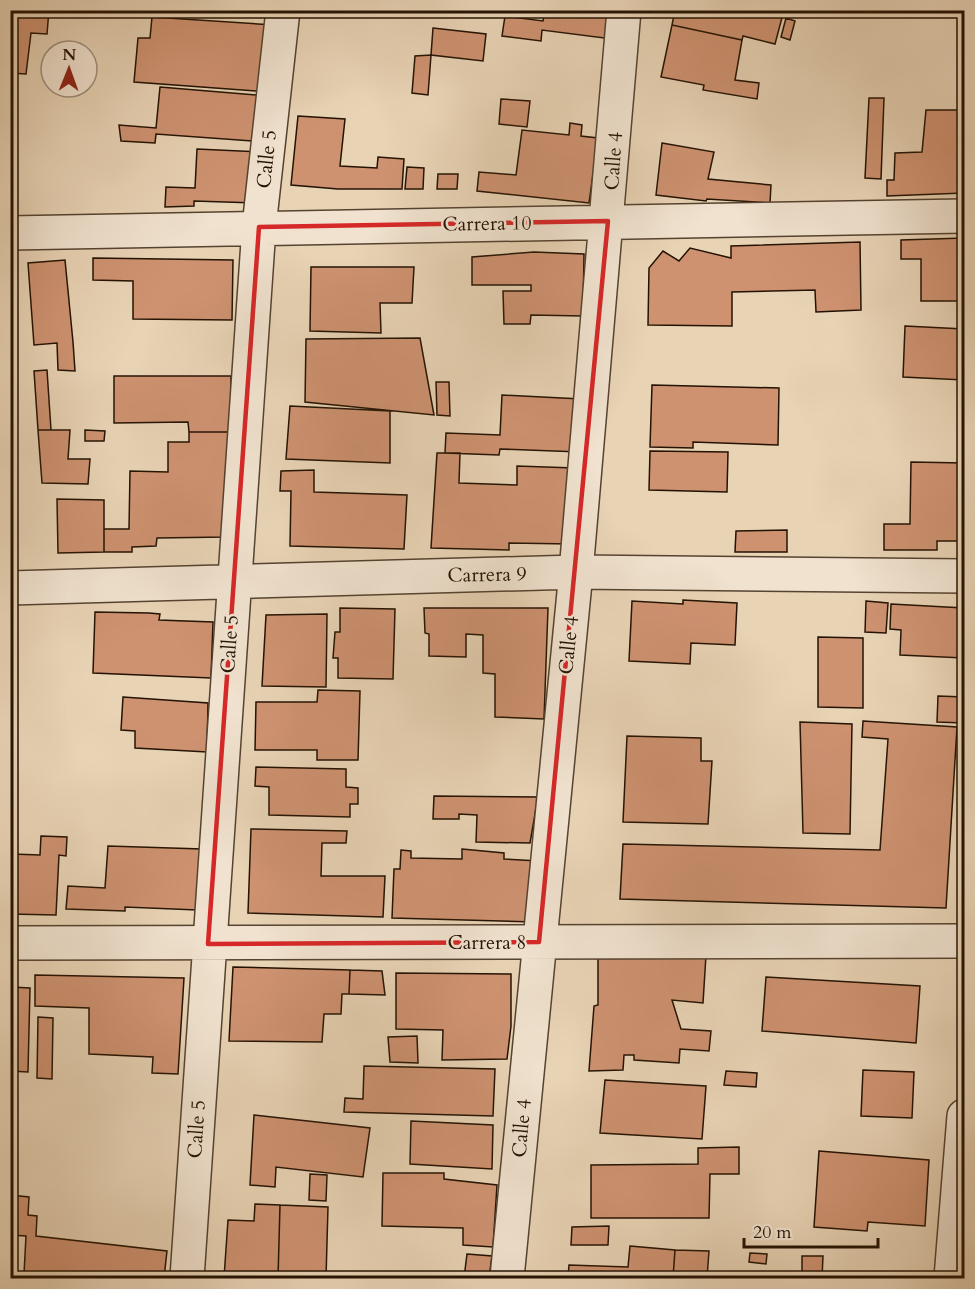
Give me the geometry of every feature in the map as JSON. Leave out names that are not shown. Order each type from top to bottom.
[{"type":"street","name":"Calle 5","points":[[187,1278],[208,944],[259,227],[283,10]]},
{"type":"street","name":"Calle 4","points":[[507,1278],[576,572],[608,221],[624,10]]},
{"type":"street","name":"Carrera 10","points":[[10,233],[964,216]]},
{"type":"street","name":"Carrera 9","points":[[10,588],[576,572],[964,576]]},
{"type":"street","name":"Carrera 8","points":[[10,943],[964,941]]},
{"type":"street","points":[[951,1278],[964,1116]]},
{"type":"highlighted area","points":[[608,221],[539,942],[208,944],[259,227]]},
{"type":"building","points":[[10,10],[49,10],[47,34],[31,33],[26,74],[10,73]]},
{"type":"building","points":[[545,10],[616,10],[612,39],[542,30],[541,41],[502,36],[505,16],[543,21]]},
{"type":"building","points":[[675,10],[784,10],[775,44],[743,36],[742,40],[672,25]]},
{"type":"building","points":[[152,17],[274,25],[270,92],[134,82],[138,38],[150,38]]},
{"type":"building","points":[[786,18],[795,21],[790,40],[781,37]]},
{"type":"building","points":[[672,25],[742,40],[735,80],[759,83],[757,99],[703,90],[704,85],[661,77]]},
{"type":"building","points":[[433,28],[486,34],[483,61],[431,55]]},
{"type":"building","points":[[431,55],[428,95],[412,93],[415,56]]},
{"type":"building","points":[[160,87],[269,96],[265,142],[156,134],[155,143],[121,141],[119,125],[156,128]]},
{"type":"building","points":[[869,98],[884,98],[881,179],[865,178]]},
{"type":"building","points":[[501,99],[530,101],[527,127],[499,124]]},
{"type":"building","points":[[926,110],[964,110],[964,193],[887,196],[887,180],[894,180],[895,153],[922,152]]},
{"type":"building","points":[[298,116],[345,119],[340,166],[377,168],[378,157],[404,159],[402,189],[338,189],[291,185]]},
{"type":"building","points":[[570,123],[582,125],[581,136],[598,138],[589,203],[477,191],[479,172],[516,175],[522,130],[569,135]]},
{"type":"building","points":[[662,143],[714,152],[708,179],[771,185],[770,203],[707,199],[706,201],[656,195]]},
{"type":"building","points":[[197,149],[261,152],[258,203],[194,201],[194,206],[165,207],[166,187],[195,188]]},
{"type":"building","points":[[407,167],[424,168],[423,189],[405,189]]},
{"type":"building","points":[[438,174],[458,174],[457,189],[437,189]]},
{"type":"building","points":[[964,238],[964,301],[921,301],[921,259],[901,259],[901,240]]},
{"type":"building","points":[[860,242],[861,310],[816,312],[815,290],[732,292],[732,326],[648,325],[649,268],[663,251],[679,261],[690,248],[731,258],[731,246]]},
{"type":"building","points":[[534,252],[584,254],[583,316],[531,315],[530,324],[504,324],[503,291],[531,291],[531,285],[472,285],[472,257]]},
{"type":"building","points":[[93,258],[233,260],[232,320],[133,319],[133,281],[93,280]]},
{"type":"building","points":[[65,260],[75,371],[58,370],[57,343],[34,345],[28,263]]},
{"type":"building","points":[[311,267],[414,267],[412,303],[380,303],[381,333],[310,331]]},
{"type":"building","points":[[905,326],[964,329],[964,380],[903,377]]},
{"type":"building","points":[[420,338],[434,415],[305,402],[306,339]]},
{"type":"building","points":[[47,370],[51,430],[38,430],[34,371]]},
{"type":"building","points":[[114,376],[231,376],[231,432],[189,432],[188,422],[114,423]]},
{"type":"building","points":[[436,382],[449,382],[450,416],[437,415]]},
{"type":"building","points":[[652,385],[779,388],[778,445],[693,442],[693,448],[650,447]]},
{"type":"building","points":[[502,395],[581,399],[580,452],[500,449],[499,455],[445,453],[446,433],[500,435]]},
{"type":"building","points":[[290,406],[390,411],[390,463],[286,459]]},
{"type":"building","points":[[38,430],[70,430],[68,459],[90,459],[88,484],[42,483]]},
{"type":"building","points":[[85,430],[105,431],[104,441],[85,441]]},
{"type":"building","points":[[189,432],[231,432],[231,472],[225,472],[226,537],[157,538],[156,546],[132,547],[132,552],[104,552],[104,529],[129,529],[130,471],[168,472],[168,442],[189,442]]},
{"type":"building","points":[[650,451],[728,452],[727,492],[649,490]]},
{"type":"building","points":[[437,453],[460,453],[459,483],[517,485],[517,466],[574,468],[570,544],[509,543],[509,550],[431,548]]},
{"type":"building","points":[[911,462],[964,463],[964,541],[937,541],[937,550],[884,550],[884,524],[910,524]]},
{"type":"building","points":[[314,470],[314,492],[407,495],[404,549],[290,546],[291,491],[280,491],[281,471]]},
{"type":"building","points":[[57,499],[104,500],[104,552],[58,553]]},
{"type":"building","points":[[787,530],[787,552],[735,552],[736,531]]},
{"type":"building","points":[[683,600],[737,603],[735,645],[691,643],[690,664],[629,661],[632,601],[683,604]]},
{"type":"building","points":[[866,601],[888,603],[886,633],[865,632]]},
{"type":"building","points":[[891,604],[964,608],[964,658],[900,655],[901,630],[890,629]]},
{"type":"building","points":[[340,608],[395,609],[393,679],[338,678],[338,658],[333,658],[335,632],[340,632]]},
{"type":"building","points":[[424,608],[548,608],[544,719],[495,717],[495,674],[483,673],[483,635],[466,634],[466,657],[429,656],[429,634],[425,633]]},
{"type":"building","points":[[95,612],[149,613],[160,614],[159,620],[213,622],[211,678],[93,673]]},
{"type":"building","points":[[327,614],[326,687],[262,686],[266,615]]},
{"type":"building","points":[[818,637],[863,638],[863,708],[818,707]]},
{"type":"building","points":[[318,690],[360,691],[358,760],[317,760],[317,750],[255,750],[256,702],[317,702]]},
{"type":"building","points":[[938,696],[964,697],[964,723],[937,722]]},
{"type":"building","points":[[123,697],[208,703],[207,752],[135,748],[135,731],[121,730]]},
{"type":"building","points":[[863,721],[957,727],[946,908],[620,899],[623,844],[880,850],[888,739],[862,737]]},
{"type":"building","points":[[800,722],[852,724],[850,834],[803,833]]},
{"type":"building","points":[[627,736],[701,738],[701,761],[712,761],[708,824],[623,822]]},
{"type":"building","points":[[256,767],[346,769],[346,787],[358,788],[358,804],[350,804],[350,817],[269,815],[269,787],[255,786]]},
{"type":"building","points":[[434,796],[538,797],[530,843],[476,842],[477,815],[459,814],[459,819],[433,819]]},
{"type":"building","points":[[251,829],[347,831],[346,843],[322,843],[321,876],[385,876],[383,917],[248,913]]},
{"type":"building","points":[[41,836],[67,837],[66,856],[59,855],[56,915],[10,914],[10,846],[12,854],[40,855]]},
{"type":"building","points":[[108,846],[202,849],[197,910],[125,907],[125,911],[66,909],[68,886],[105,888]]},
{"type":"building","points":[[462,849],[504,853],[504,859],[538,861],[535,922],[392,918],[394,869],[400,869],[401,850],[411,851],[411,858],[462,859]]},
{"type":"building","points":[[598,948],[706,955],[703,1003],[672,1000],[681,1029],[711,1031],[709,1051],[680,1049],[679,1063],[634,1060],[634,1055],[624,1055],[623,1070],[589,1071],[594,1006],[598,1005]]},
{"type":"building","points":[[233,967],[350,970],[349,994],[342,994],[341,1014],[324,1014],[322,1042],[229,1041]]},
{"type":"building","points":[[350,970],[382,971],[385,995],[349,994]]},
{"type":"building","points":[[396,973],[511,974],[511,1026],[507,1059],[442,1060],[443,1030],[396,1029]]},
{"type":"building","points":[[35,975],[184,978],[178,1074],[152,1073],[153,1057],[89,1054],[89,1008],[35,1006]]},
{"type":"building","points":[[766,977],[920,986],[916,1043],[762,1031]]},
{"type":"building","points":[[10,987],[30,988],[28,1072],[10,1071]]},
{"type":"building","points":[[38,1017],[53,1018],[52,1079],[37,1078]]},
{"type":"building","points":[[417,1036],[418,1063],[390,1062],[388,1037]]},
{"type":"building","points":[[364,1066],[495,1069],[493,1116],[344,1112],[345,1098],[363,1099]]},
{"type":"building","points":[[863,1070],[914,1072],[912,1118],[861,1116]]},
{"type":"building","points":[[726,1071],[757,1073],[756,1087],[724,1085]]},
{"type":"building","points":[[605,1080],[706,1086],[702,1139],[600,1133]]},
{"type":"building","points":[[254,1115],[370,1128],[363,1177],[276,1167],[275,1187],[250,1185]]},
{"type":"building","points":[[411,1121],[493,1125],[492,1169],[410,1164]]},
{"type":"building","points":[[739,1147],[739,1174],[710,1174],[709,1218],[591,1218],[591,1165],[698,1164],[698,1148]]},
{"type":"building","points":[[819,1151],[929,1160],[925,1226],[868,1222],[867,1231],[814,1227]]},
{"type":"building","points":[[383,1173],[444,1173],[444,1179],[497,1185],[493,1247],[463,1245],[463,1228],[382,1226]]},
{"type":"building","points":[[310,1174],[327,1175],[326,1201],[309,1200]]},
{"type":"building","points":[[10,1195],[29,1197],[28,1215],[37,1216],[36,1236],[167,1251],[164,1278],[10,1278],[10,1274],[24,1274],[26,1236],[10,1235]]},
{"type":"building","points":[[255,1204],[280,1205],[278,1278],[224,1278],[228,1220],[254,1221]]},
{"type":"building","points":[[280,1205],[328,1207],[326,1278],[278,1278]]},
{"type":"building","points":[[609,1226],[608,1245],[571,1245],[572,1227]]},
{"type":"building","points":[[630,1246],[675,1250],[673,1278],[568,1278],[569,1265],[628,1267]]},
{"type":"building","points":[[675,1250],[709,1251],[707,1278],[673,1278]]},
{"type":"building","points":[[750,1253],[767,1254],[766,1264],[749,1262]]},
{"type":"building","points":[[467,1254],[492,1256],[489,1278],[464,1278]]},
{"type":"building","points":[[802,1256],[823,1256],[822,1278],[756,1278],[756,1272],[802,1273]]}]
